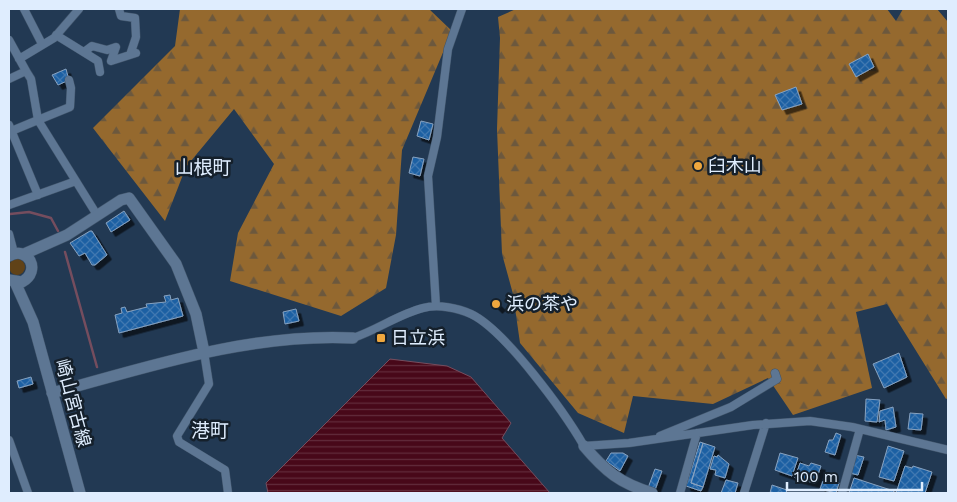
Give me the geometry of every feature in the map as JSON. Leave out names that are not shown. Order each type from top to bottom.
[{"type":"street","points":[[24,9],[42,44]]},
{"type":"street","points":[[19,59],[56,35],[78,9]]},
{"type":"street","points":[[84,52],[92,46],[107,50],[116,47],[112,61],[115,58],[133,54],[136,37],[135,18],[121,16],[119,9]]},
{"type":"street","points":[[436,306],[428,176],[437,137],[448,49],[462,9]]},
{"type":"street","points":[[56,35],[72,47],[75,46],[98,61],[100,72]]},
{"type":"street","points":[[9,40],[31,79],[38,120],[97,215]]},
{"type":"street","points":[[9,79],[26,72]]},
{"type":"street","points":[[38,195],[9,130],[70,107],[71,88],[69,80]]},
{"type":"street","points":[[9,206],[76,181]]},
{"type":"street","points":[[9,234],[16,254],[32,265],[67,235],[97,215],[125,198],[132,200],[176,264],[196,314],[204,352],[209,384],[177,436],[179,442],[225,470],[228,493]]},
{"type":"street","points":[[16,254],[67,235]]},
{"type":"street","name":"崎山宮古線","points":[[32,265],[28,278],[33,322],[80,493]]},
{"type":"street","name":"崎山宮古線","points":[[12,281],[22,282],[28,278]]},
{"type":"street","name":"崎山宮古線","points":[[12,281],[33,322]]},
{"type":"street","points":[[52,393],[204,352],[317,338],[354,338],[423,308],[436,306],[457,309],[472,314],[509,347],[568,419],[584,446],[600,465],[627,485],[652,493]]},
{"type":"street","points":[[648,440],[731,407],[777,379],[775,373]]},
{"type":"street","points":[[584,446],[648,440],[766,424],[810,422],[860,429],[948,450]]},
{"type":"street","points":[[744,493],[766,424]]},
{"type":"street","points":[[842,493],[860,429]]},
{"type":"street","points":[[680,493],[697,434]]},
{"type":"street","points":[[9,440],[28,493]]},
{"type":"shaded area","points":[[14,259],[20,259],[25,264],[23,273],[14,275],[9,270],[9,264]]},
{"type":"shaded area","points":[[390,359],[447,366],[471,377],[511,423],[502,438],[550,493],[268,493],[266,483]]},
{"type":"green space","points":[[180,9],[429,9],[452,31],[402,150],[396,235],[386,288],[341,316],[230,281],[238,233],[274,164],[234,109],[186,167],[165,221],[93,128],[175,46]]},
{"type":"green space","points":[[516,9],[887,9],[896,21],[903,9],[937,9],[948,22],[948,398],[946,399],[887,304],[856,312],[872,388],[793,415],[768,378],[713,404],[633,396],[624,433],[578,413],[520,343],[513,294],[502,254],[497,129],[500,38],[498,17]]},
{"type":"building","points":[[868,54],[874,67],[856,77],[849,64]]},
{"type":"building","points":[[66,69],[69,80],[58,85],[52,75]]},
{"type":"building","points":[[796,87],[802,104],[782,110],[775,95]]},
{"type":"building","points":[[421,121],[433,124],[429,140],[417,136]]},
{"type":"building","points":[[413,157],[424,159],[420,176],[409,173]]},
{"type":"building","points":[[124,211],[130,220],[111,232],[106,223]]},
{"type":"building","points":[[92,231],[107,255],[95,265],[92,265],[85,253],[79,256],[70,243]]},
{"type":"building","points":[[170,295],[171,300],[178,298],[183,316],[119,333],[115,315],[122,313],[121,308],[125,307],[127,312],[147,307],[146,304],[166,302],[164,296]]},
{"type":"building","name":"浜の茶や","points":[[494,299],[501,306],[498,309],[491,302]]},
{"type":"building","points":[[296,309],[299,321],[285,324],[283,312]]},
{"type":"building","points":[[899,353],[907,377],[884,388],[873,364]]},
{"type":"building","points":[[31,377],[33,384],[19,388],[17,381]]},
{"type":"building","points":[[866,399],[880,400],[877,422],[865,421]]},
{"type":"building","points":[[893,407],[896,427],[886,430],[885,420],[879,422],[880,411]]},
{"type":"building","points":[[910,413],[923,414],[921,430],[908,429]]},
{"type":"building","points":[[836,433],[841,435],[835,455],[825,452],[829,440],[833,440]]},
{"type":"building","points":[[700,442],[703,443],[691,483],[703,487],[701,491],[686,486]]},
{"type":"building","points":[[703,443],[715,447],[703,487],[691,483]]},
{"type":"building","points":[[888,446],[904,451],[894,481],[879,477]]},
{"type":"building","points":[[611,453],[623,453],[628,456],[620,471],[606,461]]},
{"type":"building","points":[[780,453],[798,458],[792,476],[775,470]]},
{"type":"building","points":[[718,455],[729,464],[725,478],[715,475],[716,470],[710,469],[714,456],[717,457]]},
{"type":"building","points":[[854,455],[864,457],[858,475],[849,473]]},
{"type":"building","points":[[800,463],[809,466],[811,463],[821,466],[815,483],[795,478]]},
{"type":"building","points":[[905,466],[912,468],[913,466],[932,472],[925,493],[896,493]]},
{"type":"building","points":[[655,469],[662,471],[655,490],[648,488]]},
{"type":"building","points":[[854,478],[894,491],[893,493],[849,493]]},
{"type":"building","points":[[829,479],[839,483],[836,493],[820,489],[823,481],[827,483]]},
{"type":"building","points":[[726,480],[738,483],[735,493],[721,493]]},
{"type":"building","points":[[772,485],[787,490],[786,493],[770,493]]},
{"type":"waterway","points":[[10,214],[29,212],[51,218],[58,231]]},
{"type":"waterway","points":[[65,252],[97,367]]},
{"type":"place","name":"臼木山","points":[[698,166]]},
{"type":"place","name":"浜の茶や","points":[[496,304]]},
{"type":"place","name":"日立浜","points":[[381,338]]},
{"type":"district","name":"山根町","points":[[203,167]]},
{"type":"district","name":"港町","points":[[210,430]]}]
